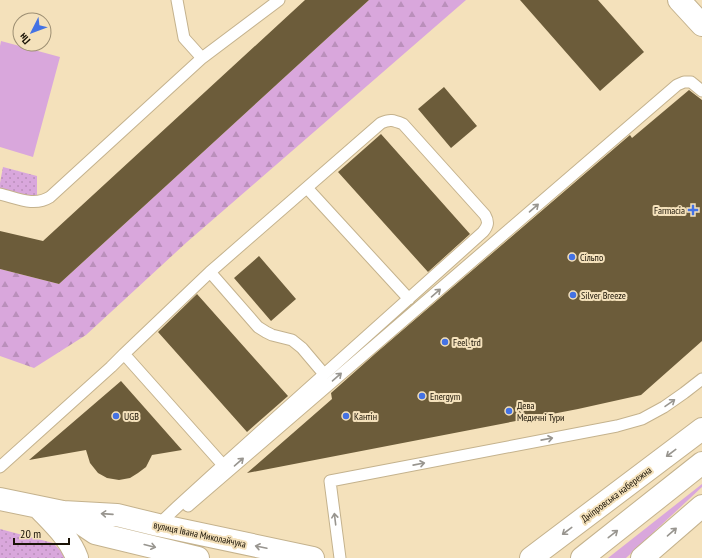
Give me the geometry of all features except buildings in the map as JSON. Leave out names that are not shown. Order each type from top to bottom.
[{"type":"street","points":[[680,0],[702,25]]},
{"type":"street","name":"Дніпровська набережна","points":[[531,558],[702,429]]},
{"type":"street","points":[[582,558],[702,463]]},
{"type":"street","name":"вулиця Івана Миколайчука","points":[[0,499],[63,512],[117,515],[313,558]]},
{"type":"street","points":[[642,558],[702,506]]},
{"type":"street","points":[[38,507],[60,531],[74,550],[77,558]]},
{"type":"street","name":"вулиця Івана Миколайчука","points":[[63,512],[95,533],[198,558]]},
{"type":"lane","points":[[177,0],[184,38],[202,58]]},
{"type":"lane","points":[[0,194],[30,202],[37,202],[50,197],[202,58],[278,0]]},
{"type":"lane","points":[[188,506],[677,85],[684,82],[691,82],[702,92]]},
{"type":"lane","points":[[0,467],[124,354],[210,272],[381,123],[388,120],[394,120],[403,124],[485,215],[488,221],[488,227],[158,525]]},
{"type":"lane","points":[[307,188],[409,298]]},
{"type":"lane","points":[[210,272],[258,327],[272,335],[292,340],[302,348],[324,374]]},
{"type":"lane","points":[[124,354],[223,465]]},
{"type":"lane","points":[[340,558],[330,481],[617,426],[642,419],[664,407],[702,379]]},
{"type":"green space","points":[[369,0],[466,0],[187,242],[86,335],[34,368],[0,356],[0,269],[59,284]]},
{"type":"green space","points":[[1,41],[12,44],[12,52],[42,52],[60,57],[33,157],[0,147]]},
{"type":"green space","points":[[3,167],[37,176],[37,198],[0,189]]},
{"type":"green space","points":[[702,484],[702,487],[626,558],[608,558]]},
{"type":"green space","points":[[0,529],[53,543],[68,558],[0,558]]},
{"type":"place","name":"Farmacia","points":[[693,210]]},
{"type":"place","name":"Сільпо","points":[[572,257]]},
{"type":"place","name":"Silver Breeze","points":[[573,295]]},
{"type":"place","name":"Feel_trd","points":[[445,342]]},
{"type":"place","name":"Energym","points":[[422,396]]},
{"type":"place","name":"Дева Медичні Тури","points":[[509,411]]},
{"type":"place","name":"UGB","points":[[116,416]]},
{"type":"place","name":"Кантін","points":[[346,416]]}]
